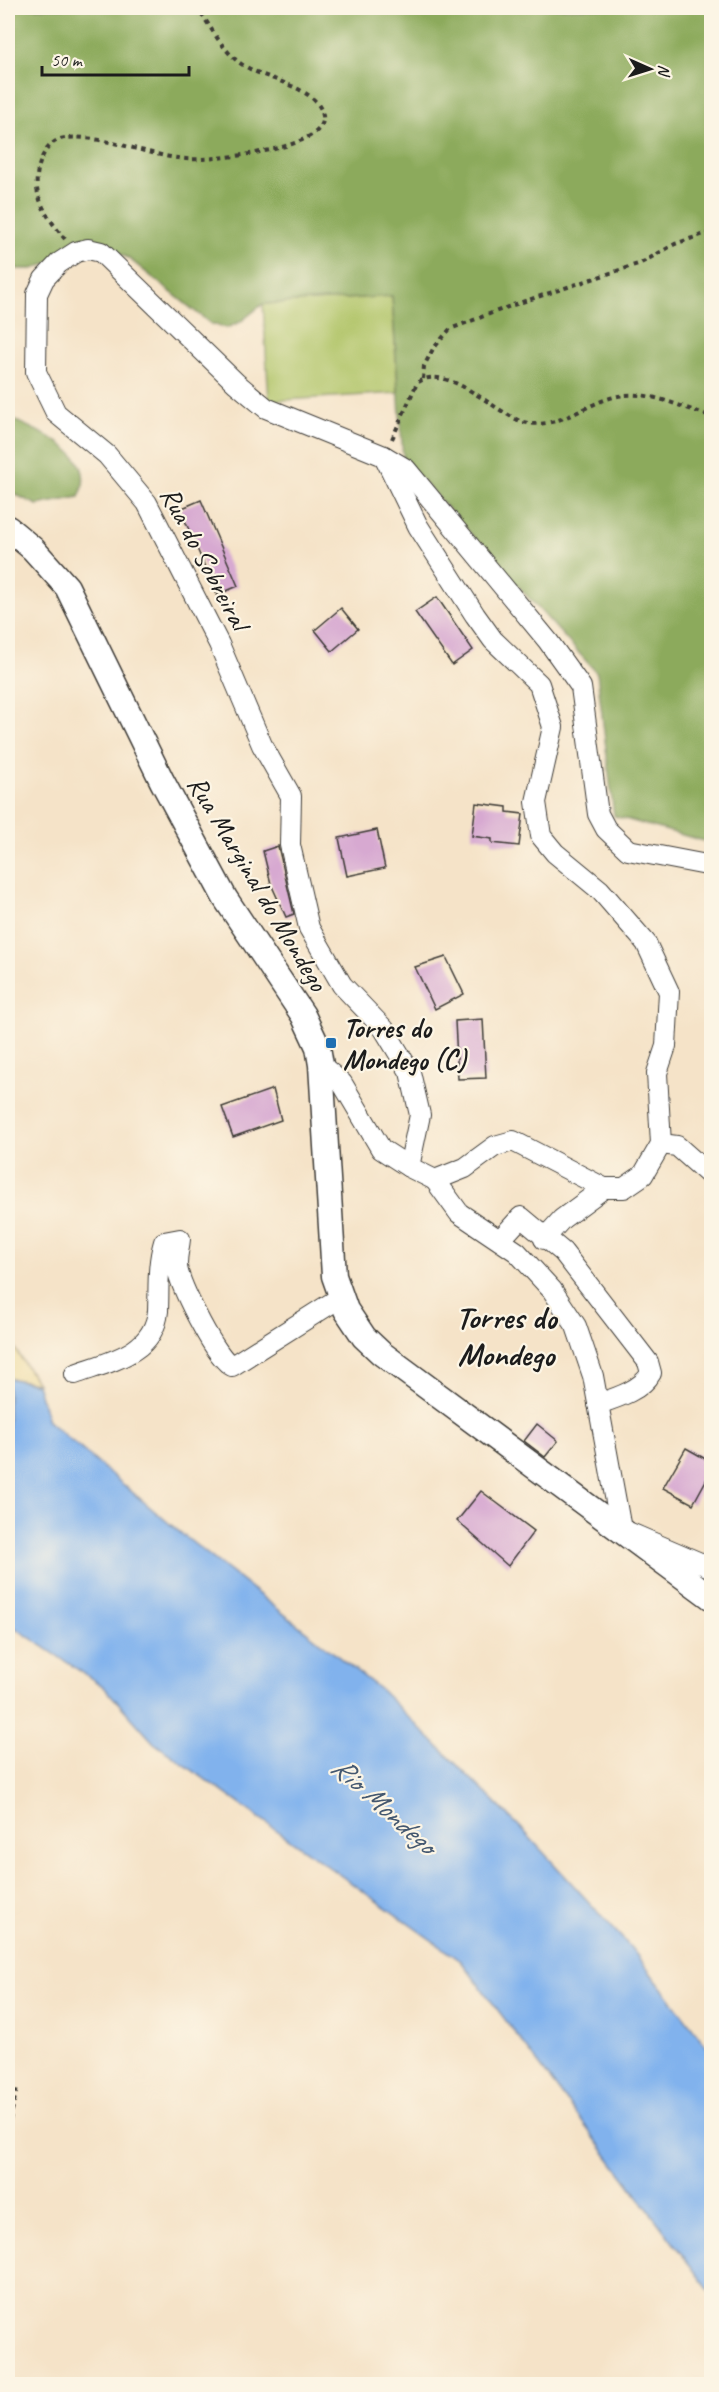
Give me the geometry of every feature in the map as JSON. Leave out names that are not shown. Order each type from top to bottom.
[{"type":"main road","name":"Rua Marginal do Mondego","points":[[8,528],[33,549],[67,587],[162,781],[225,898],[303,1015],[318,1047],[334,1276],[346,1310],[364,1337],[381,1353],[711,1598]]},
{"type":"street","points":[[76,252],[88,249],[101,252],[236,383],[266,408],[384,456],[406,469],[548,641],[581,687],[598,814],[606,829],[628,850],[711,866]]},
{"type":"street","name":"Rua do Sobreiral","points":[[76,252],[59,263],[44,279],[37,294],[36,372],[56,413],[107,455],[147,503],[219,644],[262,746],[291,796],[291,845],[309,928],[342,986],[384,1029],[410,1072],[420,1115],[409,1167]]},
{"type":"street","points":[[384,456],[418,526],[475,615],[494,640],[539,684],[553,727],[536,802],[541,836],[555,853],[600,890],[646,943],[669,992],[666,1046],[657,1073],[661,1143],[642,1175],[624,1188],[604,1188],[513,1140],[495,1146],[465,1168],[435,1180]]},
{"type":"street","points":[[321,1065],[342,1083],[381,1149],[435,1180],[459,1213],[517,1252],[545,1282],[571,1317],[585,1348],[598,1404],[621,1529],[711,1568]]},
{"type":"street","points":[[661,1143],[677,1146],[711,1177]]},
{"type":"street","points":[[544,1239],[562,1219],[604,1188]]},
{"type":"street","points":[[500,1240],[521,1217],[544,1239],[563,1252],[650,1365],[651,1373],[645,1382],[622,1395],[598,1404]]},
{"type":"street","points":[[75,1374],[131,1353],[141,1346],[153,1329],[158,1313],[160,1256],[164,1242],[171,1239],[180,1239],[177,1262],[185,1289],[221,1358],[232,1366],[341,1297]]},
{"type":"path","points":[[76,252],[46,215],[38,196],[37,178],[42,156],[50,144],[63,138],[81,138],[187,159],[280,148],[309,139],[320,130],[324,118],[320,105],[306,92],[259,74],[236,60],[198,8]]},
{"type":"path","points":[[423,379],[424,366],[433,349],[450,330],[513,305],[641,263],[675,244],[710,232]]},
{"type":"path","points":[[384,456],[417,383],[423,379],[445,378],[523,422],[543,424],[586,410],[614,397],[645,394],[711,416]]},
{"type":"path","points":[[8,2129],[17,2088]]},
{"type":"green space","points":[[8,8],[711,8],[711,843],[614,816],[597,673],[403,459],[392,296],[263,304],[240,322],[227,328],[211,324],[128,258],[100,244],[33,269],[8,269]]},
{"type":"green space","points":[[392,296],[398,393],[269,401],[263,304]]},
{"type":"green space","points":[[8,417],[50,437],[74,456],[82,468],[84,481],[79,497],[37,505],[8,491]]},
{"type":"sand","points":[[8,1338],[37,1383],[8,1378]]},
{"type":"water","name":"Rio Mondego","points":[[8,1378],[37,1384],[48,1421],[183,1535],[381,1690],[521,1828],[632,1949],[711,2052],[711,2293],[461,1961],[154,1743],[104,1687],[8,1623]]},
{"type":"building","points":[[201,500],[238,586],[217,595],[180,509]]},
{"type":"building","points":[[437,597],[473,650],[452,665],[415,612]]},
{"type":"building","points":[[341,608],[358,629],[332,651],[315,630]]},
{"type":"building","points":[[476,803],[507,807],[507,812],[523,814],[519,846],[492,843],[492,839],[472,836]]},
{"type":"building","points":[[377,830],[385,868],[347,876],[339,838]]},
{"type":"building","points":[[278,846],[294,914],[286,917],[271,884],[263,851]]},
{"type":"building","points":[[446,957],[464,994],[435,1009],[415,967]]},
{"type":"building","points":[[483,1019],[486,1078],[458,1079],[455,1021]]},
{"type":"building","points":[[273,1089],[281,1120],[233,1137],[222,1107]]},
{"type":"building","points":[[537,1424],[558,1441],[545,1457],[524,1441]]},
{"type":"building","points":[[686,1448],[711,1462],[711,1471],[693,1504],[663,1488]]},
{"type":"building","points":[[481,1491],[534,1531],[508,1566],[457,1521]]},
{"type":"place","name":"Torres do Mondego (C)","points":[[331,1043]]},
{"type":"district","name":"Torres do Mondego","points":[[506,1336]]}]
